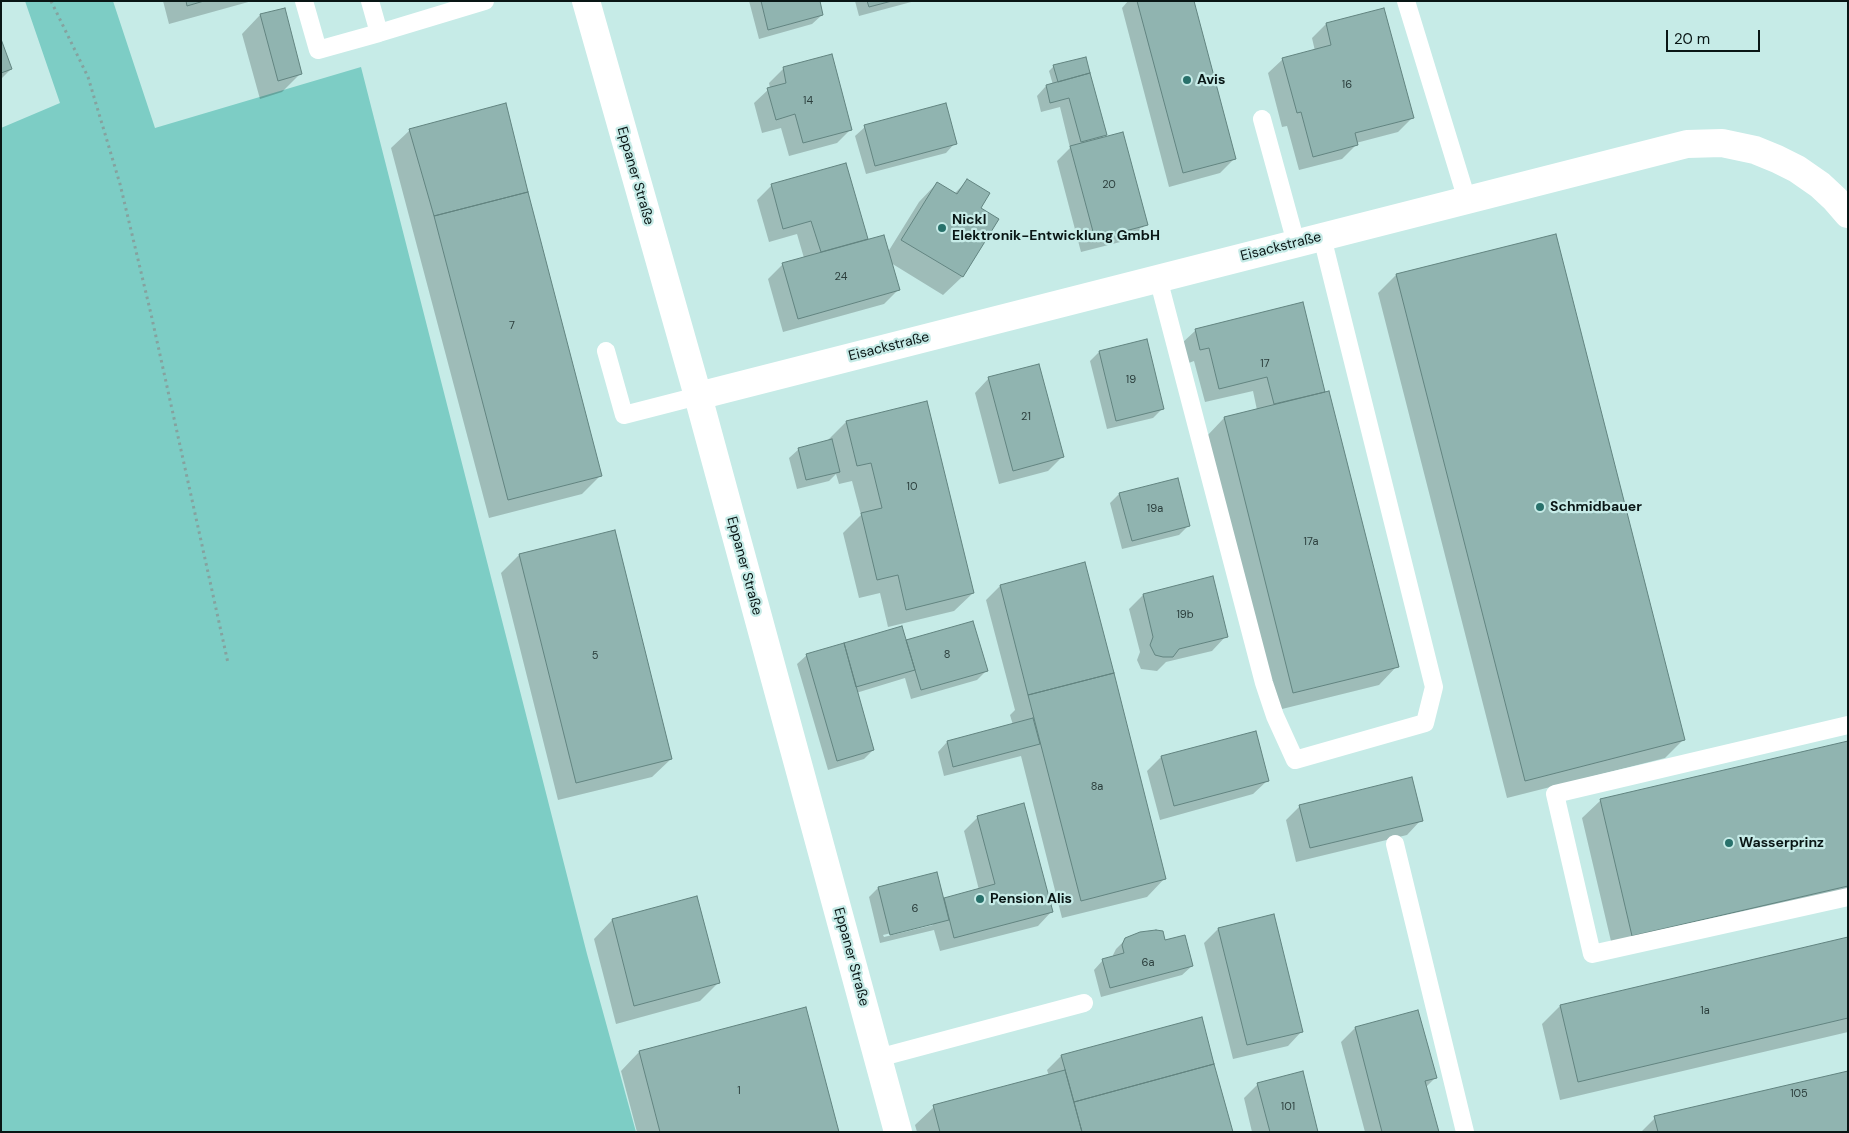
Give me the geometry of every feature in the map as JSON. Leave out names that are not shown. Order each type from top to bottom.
[{"type":"street","name":"Eppaner Straße","points":[[586,1],[698,396],[898,1132]]},
{"type":"street","name":"Eisackstraße","points":[[698,396],[1687,144],[1722,143],[1755,150],[1797,169],[1835,199],[1848,214]]},
{"type":"lane","points":[[304,1],[318,50],[379,34],[437,8],[485,1]]},
{"type":"lane","points":[[370,1],[379,34]]},
{"type":"lane","points":[[1406,1],[1467,200]]},
{"type":"lane","points":[[1262,119],[1296,244]]},
{"type":"lane","points":[[1158,278],[1264,683],[1275,716],[1295,760],[1425,722],[1434,687],[1322,237]]},
{"type":"lane","points":[[606,351],[624,415],[698,396]]},
{"type":"lane","points":[[1848,725],[1554,794],[1592,954],[1848,897]]},
{"type":"lane","points":[[1395,844],[1465,1132]]},
{"type":"lane","points":[[878,1058],[1084,1002]]},
{"type":"path","points":[[51,1],[88,77],[120,184],[151,314],[228,663]]},
{"type":"shaded area","points":[[25,1],[113,1],[155,128],[361,67],[587,954],[636,1132],[1,1132],[1,128],[60,103]]},
{"type":"building","points":[[186,1],[204,1],[187,6]]},
{"type":"building","points":[[761,1],[820,1],[823,15],[768,30]]},
{"type":"building","points":[[867,1],[892,1],[869,7]]},
{"type":"building","name":"Avis","points":[[1137,1],[1194,1],[1236,159],[1183,173]]},
{"type":"building","points":[[285,8],[302,74],[278,81],[260,14]]},
{"type":"building","points":[[1384,8],[1414,118],[1355,133],[1358,145],[1313,157],[1301,112],[1297,113],[1282,58],[1331,45],[1326,23]]},
{"type":"building","points":[[1,39],[12,69],[1,73]]},
{"type":"building","points":[[832,54],[852,130],[803,143],[795,114],[776,120],[767,88],[786,83],[783,67]]},
{"type":"building","points":[[1086,57],[1090,73],[1058,82],[1053,65]]},
{"type":"building","points":[[1090,73],[1107,135],[1081,142],[1069,98],[1050,103],[1046,85]]},
{"type":"building","points":[[506,103],[528,192],[434,216],[409,129]]},
{"type":"building","points":[[946,103],[957,144],[875,166],[864,125]]},
{"type":"building","points":[[1123,132],[1148,225],[1095,239],[1070,146]]},
{"type":"building","points":[[846,163],[868,239],[821,252],[811,221],[783,229],[771,184]]},
{"type":"building","points":[[967,179],[990,193],[981,208],[999,219],[963,277],[901,240],[937,182],[957,194]]},
{"type":"building","points":[[528,192],[602,476],[508,500],[434,216]]},
{"type":"building","name":"Schmidbauer","points":[[1556,234],[1685,740],[1525,781],[1396,274]]},
{"type":"building","points":[[884,235],[900,290],[798,319],[782,263]]},
{"type":"building","points":[[1303,302],[1325,392],[1274,404],[1267,377],[1219,389],[1209,348],[1200,350],[1195,329]]},
{"type":"building","points":[[1147,339],[1164,409],[1116,421],[1099,351]]},
{"type":"building","points":[[1039,364],[1064,457],[1013,471],[988,377]]},
{"type":"building","points":[[1329,391],[1399,667],[1293,693],[1224,417]]},
{"type":"building","points":[[927,401],[974,593],[906,610],[898,575],[877,580],[861,513],[882,508],[871,463],[857,466],[846,421]]},
{"type":"building","points":[[832,439],[840,472],[806,480],[798,448]]},
{"type":"building","points":[[1178,478],[1190,526],[1132,541],[1119,493]]},
{"type":"building","points":[[615,530],[672,759],[576,783],[519,554]]},
{"type":"building","points":[[1085,562],[1114,673],[1028,695],[1000,585]]},
{"type":"building","points":[[1213,576],[1228,637],[1179,649],[1173,657],[1155,655],[1150,645],[1153,637],[1143,594]]},
{"type":"building","points":[[973,621],[988,671],[921,690],[906,640]]},
{"type":"building","points":[[902,626],[915,670],[856,687],[844,643]]},
{"type":"building","points":[[844,643],[874,750],[837,761],[806,654]]},
{"type":"building","points":[[1114,673],[1166,879],[1081,901],[1028,695]]},
{"type":"building","points":[[1033,718],[1040,744],[953,767],[947,741]]},
{"type":"building","points":[[1256,731],[1269,781],[1174,806],[1161,756]]},
{"type":"building","name":"Wasserprinz","points":[[1848,741],[1848,886],[1632,936],[1600,799]]},
{"type":"building","points":[[1412,777],[1423,821],[1310,848],[1299,805]]},
{"type":"building","points":[[1024,803],[1053,912],[954,938],[944,898],[995,884],[977,816]]},
{"type":"building","points":[[937,872],[949,920],[890,935],[878,887]]},
{"type":"building","points":[[697,896],[720,983],[634,1006],[612,919]]},
{"type":"building","points":[[1274,914],[1303,1032],[1247,1045],[1218,928]]},
{"type":"building","points":[[1163,931],[1165,940],[1185,935],[1193,966],[1110,988],[1102,959],[1124,953],[1122,945],[1125,938],[1140,932]]},
{"type":"building","points":[[1848,937],[1848,1018],[1578,1082],[1560,1005]]},
{"type":"building","points":[[806,1007],[839,1132],[660,1132],[639,1051]]},
{"type":"building","points":[[1418,1010],[1437,1078],[1425,1081],[1439,1132],[1382,1132],[1355,1027]]},
{"type":"building","points":[[1202,1017],[1214,1064],[1074,1102],[1061,1055]]},
{"type":"building","points":[[1214,1064],[1233,1132],[1082,1132],[1074,1102]]},
{"type":"building","points":[[1065,1070],[1082,1132],[940,1132],[933,1105]]},
{"type":"building","points":[[1303,1071],[1318,1132],[1270,1132],[1257,1083]]},
{"type":"building","points":[[1848,1071],[1848,1132],[1658,1132],[1654,1116]]},
{"type":"place","name":"Avis","points":[[1187,80]]},
{"type":"place","name":"Nickl Elektronik-Entwicklung GmbH","points":[[942,228]]},
{"type":"place","name":"Schmidbauer","points":[[1540,507]]},
{"type":"place","name":"Wasserprinz","points":[[1729,843]]},
{"type":"place","name":"Pension Alis","points":[[980,899]]}]
